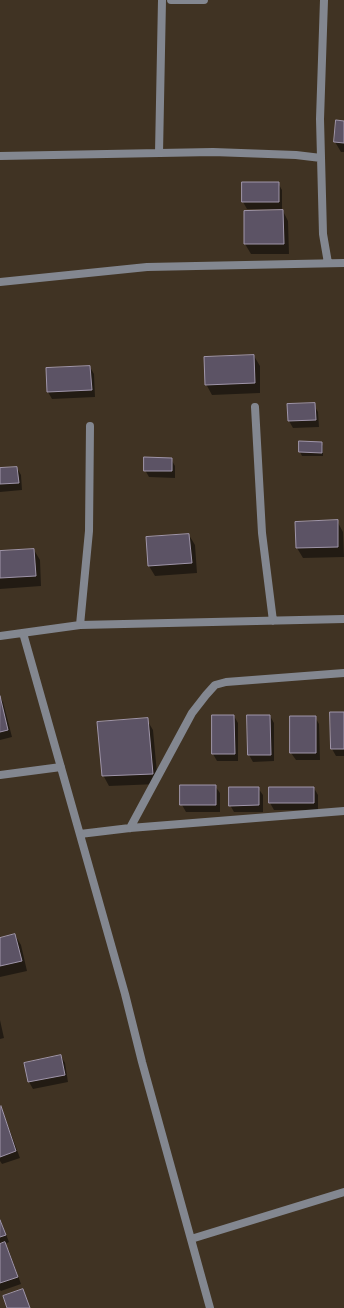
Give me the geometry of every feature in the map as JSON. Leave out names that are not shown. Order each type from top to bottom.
[{"type":"street","points":[[160,153],[162,0]]},
{"type":"street","points":[[171,0],[204,0]]},
{"type":"street","points":[[324,0],[320,119],[323,234],[328,263]]},
{"type":"street","points":[[0,156],[213,152],[296,155],[321,158]]},
{"type":"street","points":[[0,282],[147,267],[344,263]]},
{"type":"street","points":[[255,408],[262,533],[273,621]]},
{"type":"street","points":[[80,625],[89,530],[90,426]]},
{"type":"street","points":[[0,636],[80,625],[344,619]]},
{"type":"street","points":[[23,633],[125,994],[142,1062],[210,1308]]},
{"type":"street","points":[[130,828],[192,713],[206,695],[216,686],[226,682],[344,673]]},
{"type":"street","points":[[0,775],[60,767]]},
{"type":"street","points":[[80,834],[130,828],[344,811]]},
{"type":"street","points":[[191,1239],[344,1192]]},
{"type":"building","points":[[336,120],[344,121],[344,143],[334,142]]},
{"type":"building","points":[[242,182],[279,182],[279,202],[242,202]]},
{"type":"building","points":[[283,210],[284,244],[244,244],[244,211]]},
{"type":"building","points":[[254,355],[255,383],[205,385],[204,357]]},
{"type":"building","points":[[90,366],[92,390],[47,392],[46,368]]},
{"type":"building","points":[[315,403],[316,420],[288,421],[287,404]]},
{"type":"building","points":[[299,441],[322,442],[322,453],[299,452]]},
{"type":"building","points":[[144,457],[172,458],[172,471],[144,471]]},
{"type":"building","points":[[17,467],[19,483],[0,484],[0,468]]},
{"type":"building","points":[[338,520],[338,547],[296,548],[295,522]]},
{"type":"building","points":[[189,534],[192,563],[148,566],[146,537]]},
{"type":"building","points":[[34,549],[36,576],[0,578],[0,551]]},
{"type":"building","points":[[0,696],[8,730],[0,732]]},
{"type":"building","points":[[330,712],[344,712],[344,749],[331,749]]},
{"type":"building","points":[[212,715],[234,715],[235,754],[212,754]]},
{"type":"building","points":[[247,715],[270,715],[271,755],[248,755]]},
{"type":"building","points":[[290,716],[316,716],[316,753],[290,753]]},
{"type":"building","points":[[148,718],[153,774],[102,776],[97,722]]},
{"type":"building","points":[[180,785],[216,785],[216,805],[180,805]]},
{"type":"building","points":[[229,787],[259,787],[259,805],[229,806]]},
{"type":"building","points":[[269,787],[314,787],[314,803],[269,803]]},
{"type":"building","points":[[15,934],[22,961],[0,966],[0,938]]},
{"type":"building","points":[[61,1055],[65,1075],[28,1082],[24,1063]]},
{"type":"building","points":[[1,1106],[16,1151],[0,1157],[0,1107]]},
{"type":"building","points":[[0,1220],[6,1235],[0,1237]]},
{"type":"building","points":[[5,1242],[18,1277],[0,1283],[0,1244]]},
{"type":"building","points":[[23,1289],[30,1308],[7,1308],[3,1296]]}]
